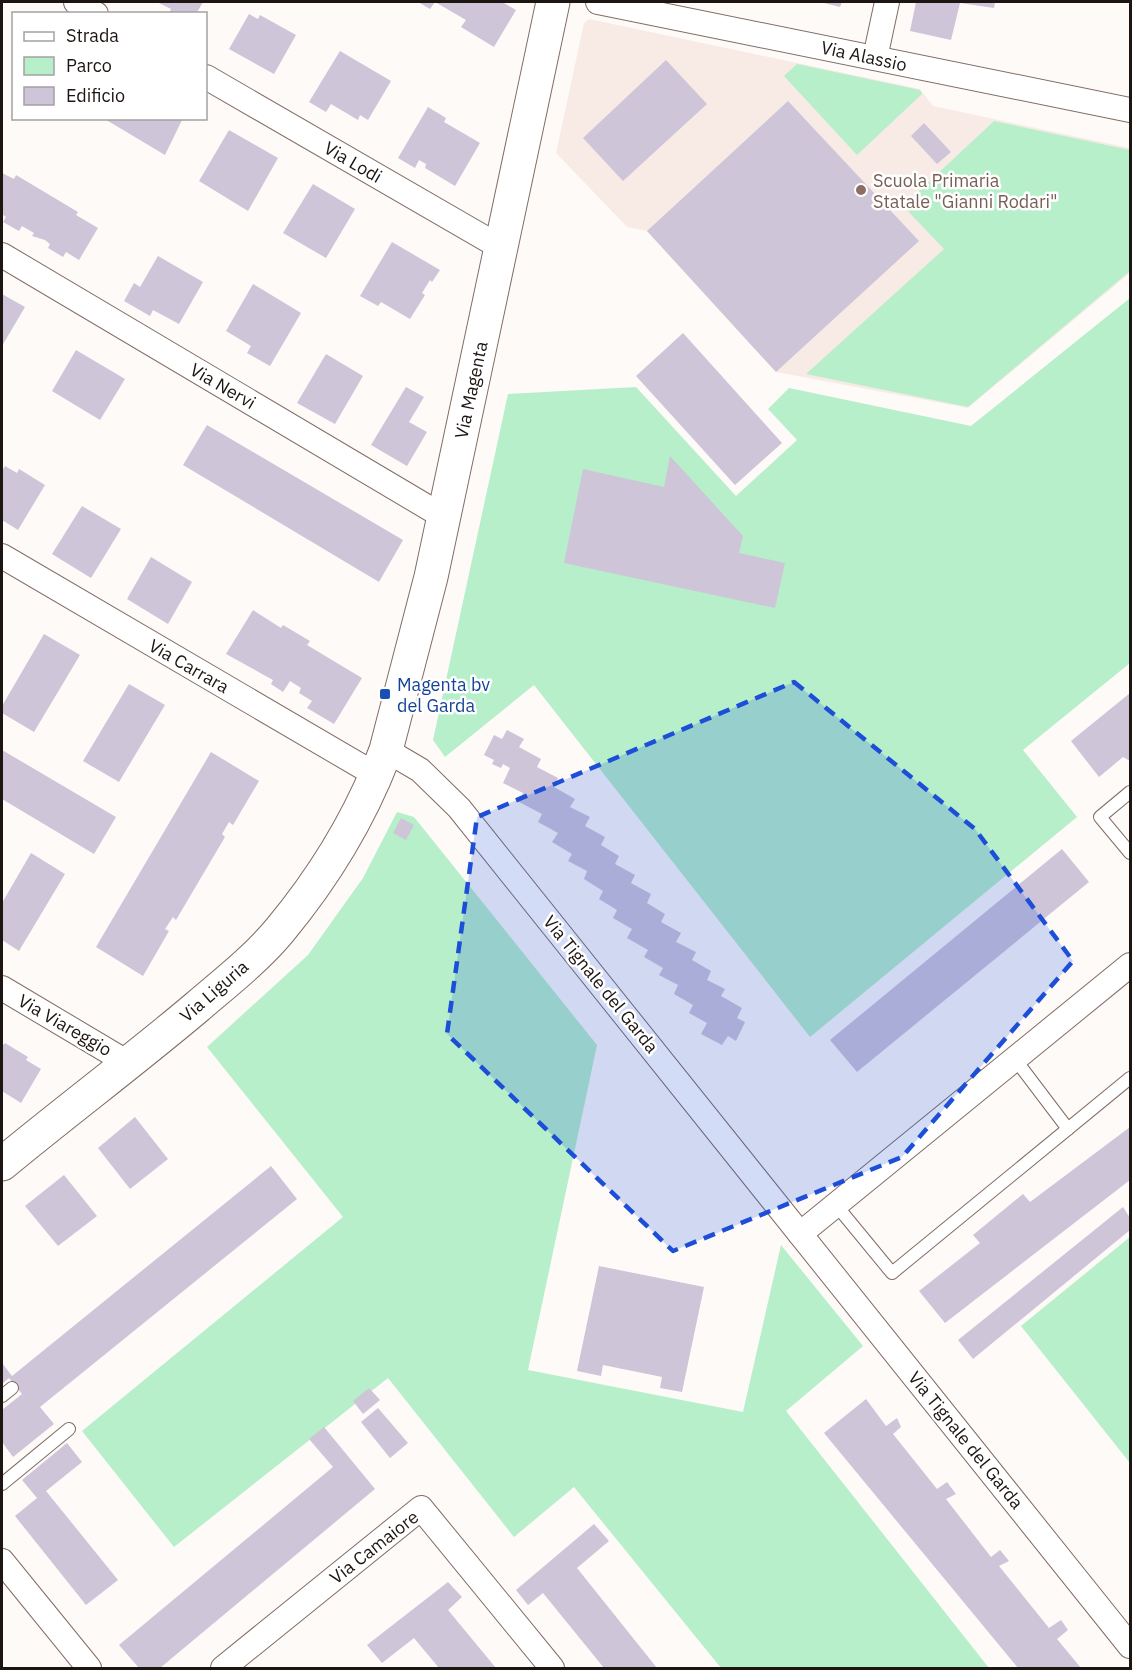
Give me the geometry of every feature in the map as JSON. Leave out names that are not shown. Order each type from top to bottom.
[{"type":"street","points":[[76,2],[93,12]]},
{"type":"street","name":"Via Magenta","points":[[381,762],[444,517],[553,2]]},
{"type":"street","name":"Via Alassio","points":[[598,2],[1131,110]]},
{"type":"street","points":[[875,58],[886,2]]},
{"type":"street","name":"Via Lodi","points":[[207,78],[500,247]]},
{"type":"street","name":"Via Nervi","points":[[2,255],[444,517]]},
{"type":"street","name":"Via Carrara","points":[[2,556],[381,762]]},
{"type":"street","name":"Via Liguria","points":[[2,1164],[240,970],[279,931],[336,850],[381,762]]},
{"type":"street","name":"Via Tignale del Garda","points":[[381,762],[420,771],[459,808],[1131,1646]]},
{"type":"street","points":[[801,1234],[1131,965]]},
{"type":"street","name":"Via Viareggio","points":[[2,988],[128,1063]]},
{"type":"street","name":"Via Camaiore","points":[[223,1668],[421,1508],[552,1668]]},
{"type":"street","points":[[2,1561],[89,1668]]},
{"type":"lane","points":[[1131,792],[1100,817],[1131,853]]},
{"type":"lane","points":[[1014,1059],[1068,1129]]},
{"type":"lane","points":[[836,1205],[892,1273],[1131,1078]]},
{"type":"lane","points":[[2,1396],[12,1388]]},
{"type":"lane","points":[[2,1484],[69,1429]]},
{"type":"highlighted area","points":[[794,682],[975,829],[1073,961],[902,1157],[673,1251],[447,1034],[477,817]]},
{"type":"shaded area","name":"Scuola Primaria Statale \"Gianni Rodari\"","points":[[589,19],[920,89],[933,106],[1130,148],[1130,273],[968,408],[776,372],[647,231],[627,227],[556,153],[584,23]]},
{"type":"green space","points":[[797,64],[920,90],[922,94],[857,155],[784,76]]},
{"type":"green space","points":[[994,121],[1130,150],[1130,271],[968,407],[806,374],[944,249],[903,206]]},
{"type":"green space","points":[[1130,298],[1130,663],[1023,750],[1077,817],[810,1037],[534,685],[445,757],[433,740],[508,394],[636,387],[736,496],[797,440],[768,409],[789,388],[971,426]]},
{"type":"green space","points":[[397,812],[414,817],[597,1045],[528,1370],[743,1412],[781,1245],[863,1346],[786,1411],[989,1668],[721,1668],[574,1487],[514,1537],[388,1378],[174,1547],[82,1431],[343,1217],[207,1047],[308,955],[363,878]]},
{"type":"green space","points":[[1130,1237],[1130,1463],[1021,1326]]},
{"type":"building","points":[[157,2],[203,2],[197,12],[170,12],[171,9]]},
{"type":"building","points":[[418,2],[435,2],[430,9]]},
{"type":"building","points":[[435,2],[502,2],[516,10],[494,47],[461,27],[466,20]]},
{"type":"building","points":[[820,2],[842,2],[840,7]]},
{"type":"building","points":[[916,2],[995,2],[994,8],[960,3],[951,40],[910,31]]},
{"type":"building","points":[[249,14],[258,19],[260,15],[296,35],[274,74],[229,49]]},
{"type":"building","points":[[340,51],[391,81],[368,120],[360,115],[358,120],[331,104],[326,112],[309,102]]},
{"type":"building","points":[[666,60],[707,104],[623,181],[583,138]]},
{"type":"building","points":[[788,101],[919,241],[776,372],[647,231]]},
{"type":"building","points":[[428,107],[446,118],[444,122],[480,143],[455,186],[425,168],[426,164],[419,160],[415,168],[398,158]]},
{"type":"building","points":[[106,120],[182,120],[165,155]]},
{"type":"building","points":[[924,123],[951,152],[937,164],[911,136]]},
{"type":"building","points":[[229,130],[278,158],[248,211],[199,181]]},
{"type":"building","points":[[2,173],[14,179],[16,175],[78,212],[76,215],[98,228],[79,260],[66,252],[63,257],[48,248],[50,244],[45,240],[32,236],[34,233],[22,226],[19,231],[3,222],[6,217],[2,214]]},
{"type":"building","points":[[313,184],[355,209],[326,258],[283,233]]},
{"type":"building","points":[[392,242],[440,270],[422,293],[425,295],[410,319],[381,302],[378,306],[360,296]]},
{"type":"building","points":[[158,256],[203,282],[179,324],[153,310],[150,316],[124,301],[134,283],[140,287]]},
{"type":"building","points":[[253,284],[301,313],[270,366],[247,353],[251,346],[226,331]]},
{"type":"building","points":[[2,294],[25,307],[2,346]]},
{"type":"building","points":[[683,333],[782,443],[735,485],[636,376]]},
{"type":"building","points":[[76,350],[125,379],[100,420],[52,391]]},
{"type":"building","points":[[326,354],[363,376],[335,424],[297,403]]},
{"type":"building","points":[[406,387],[424,397],[409,422],[427,432],[407,466],[371,445]]},
{"type":"building","points":[[207,425],[403,540],[379,582],[183,465]]},
{"type":"building","points":[[670,456],[743,536],[739,553],[785,563],[775,608],[564,563],[583,469],[664,487]]},
{"type":"building","points":[[5,466],[17,473],[19,469],[45,485],[18,530],[2,520],[2,471]]},
{"type":"building","points":[[82,506],[121,529],[91,578],[52,554]]},
{"type":"building","points":[[151,557],[192,582],[168,624],[127,599]]},
{"type":"building","points":[[253,610],[281,628],[283,625],[310,641],[307,645],[362,678],[334,724],[307,708],[312,701],[299,693],[301,688],[290,681],[283,692],[271,684],[273,680],[226,654]]},
{"type":"building","points":[[44,634],[80,655],[34,732],[2,713],[2,706]]},
{"type":"building","points":[[129,684],[165,705],[119,782],[83,761]]},
{"type":"building","points":[[1130,693],[1130,761],[1123,757],[1099,777],[1071,741]]},
{"type":"building","points":[[507,730],[524,739],[519,747],[541,759],[537,767],[558,778],[554,787],[575,799],[570,807],[590,817],[585,826],[605,837],[601,845],[619,856],[615,864],[635,875],[631,883],[651,894],[647,903],[665,914],[661,922],[681,933],[676,942],[696,952],[692,960],[711,971],[707,980],[725,989],[721,996],[742,1008],[737,1018],[745,1022],[736,1041],[728,1036],[722,1045],[701,1034],[707,1023],[689,1013],[693,1005],[674,994],[678,985],[659,975],[663,968],[644,957],[648,950],[627,938],[632,929],[613,918],[617,910],[599,899],[603,891],[584,879],[587,871],[568,861],[572,854],[552,842],[558,833],[538,822],[542,814],[519,802],[523,793],[503,783],[510,768],[503,764],[501,768],[492,764],[494,760],[484,755],[494,735],[502,739]]},
{"type":"building","points":[[2,750],[116,817],[94,854],[2,799]]},
{"type":"building","points":[[211,752],[259,781],[233,825],[229,822],[222,834],[225,837],[176,920],[173,917],[165,929],[169,931],[143,976],[96,947]]},
{"type":"building","points":[[401,818],[414,825],[406,840],[393,833]]},
{"type":"building","points":[[1062,849],[1089,882],[857,1072],[830,1040]]},
{"type":"building","points":[[31,853],[65,874],[19,951],[2,940],[2,903]]},
{"type":"building","points":[[5,1043],[28,1057],[26,1060],[41,1069],[21,1103],[2,1091],[2,1046]]},
{"type":"building","points":[[135,1117],[168,1159],[130,1189],[98,1148]]},
{"type":"building","points":[[1130,1127],[1130,1180],[945,1323],[919,1291],[980,1243],[973,1235],[1023,1194],[1030,1202]]},
{"type":"building","points":[[271,1166],[297,1199],[40,1407],[54,1424],[13,1457],[2,1442],[2,1410],[22,1394],[9,1378],[2,1384],[2,1363],[12,1376]]},
{"type":"building","points":[[64,1175],[97,1216],[58,1246],[25,1206]]},
{"type":"building","points":[[1123,1207],[1130,1218],[1130,1230],[973,1359],[958,1340]]},
{"type":"building","points":[[599,1266],[704,1287],[682,1392],[660,1388],[662,1377],[603,1365],[601,1376],[577,1371]]},
{"type":"building","points":[[369,1388],[380,1400],[363,1414],[353,1401]]},
{"type":"building","points":[[866,1399],[886,1426],[897,1418],[901,1427],[893,1434],[937,1489],[947,1482],[956,1494],[946,1499],[991,1557],[1000,1550],[1009,1561],[999,1566],[1049,1628],[1061,1620],[1068,1630],[1057,1639],[1081,1668],[1018,1668],[824,1433]]},
{"type":"building","points":[[378,1408],[408,1443],[390,1458],[361,1422]]},
{"type":"building","points":[[324,1427],[375,1489],[160,1668],[139,1668],[119,1645],[333,1467],[309,1439]]},
{"type":"building","points":[[67,1443],[82,1462],[46,1491],[118,1580],[86,1605],[15,1516],[37,1498],[22,1480]]},
{"type":"building","points":[[594,1524],[609,1541],[577,1568],[657,1668],[604,1668],[543,1593],[528,1605],[516,1590]]},
{"type":"building","points":[[448,1582],[462,1597],[448,1610],[496,1668],[439,1668],[414,1638],[382,1663],[367,1645]]},
{"type":"place","name":"Scuola Primaria Statale \"Gianni Rodari\"","points":[[861,190]]},
{"type":"place","name":"Magenta bv del Garda","points":[[385,694]]}]
